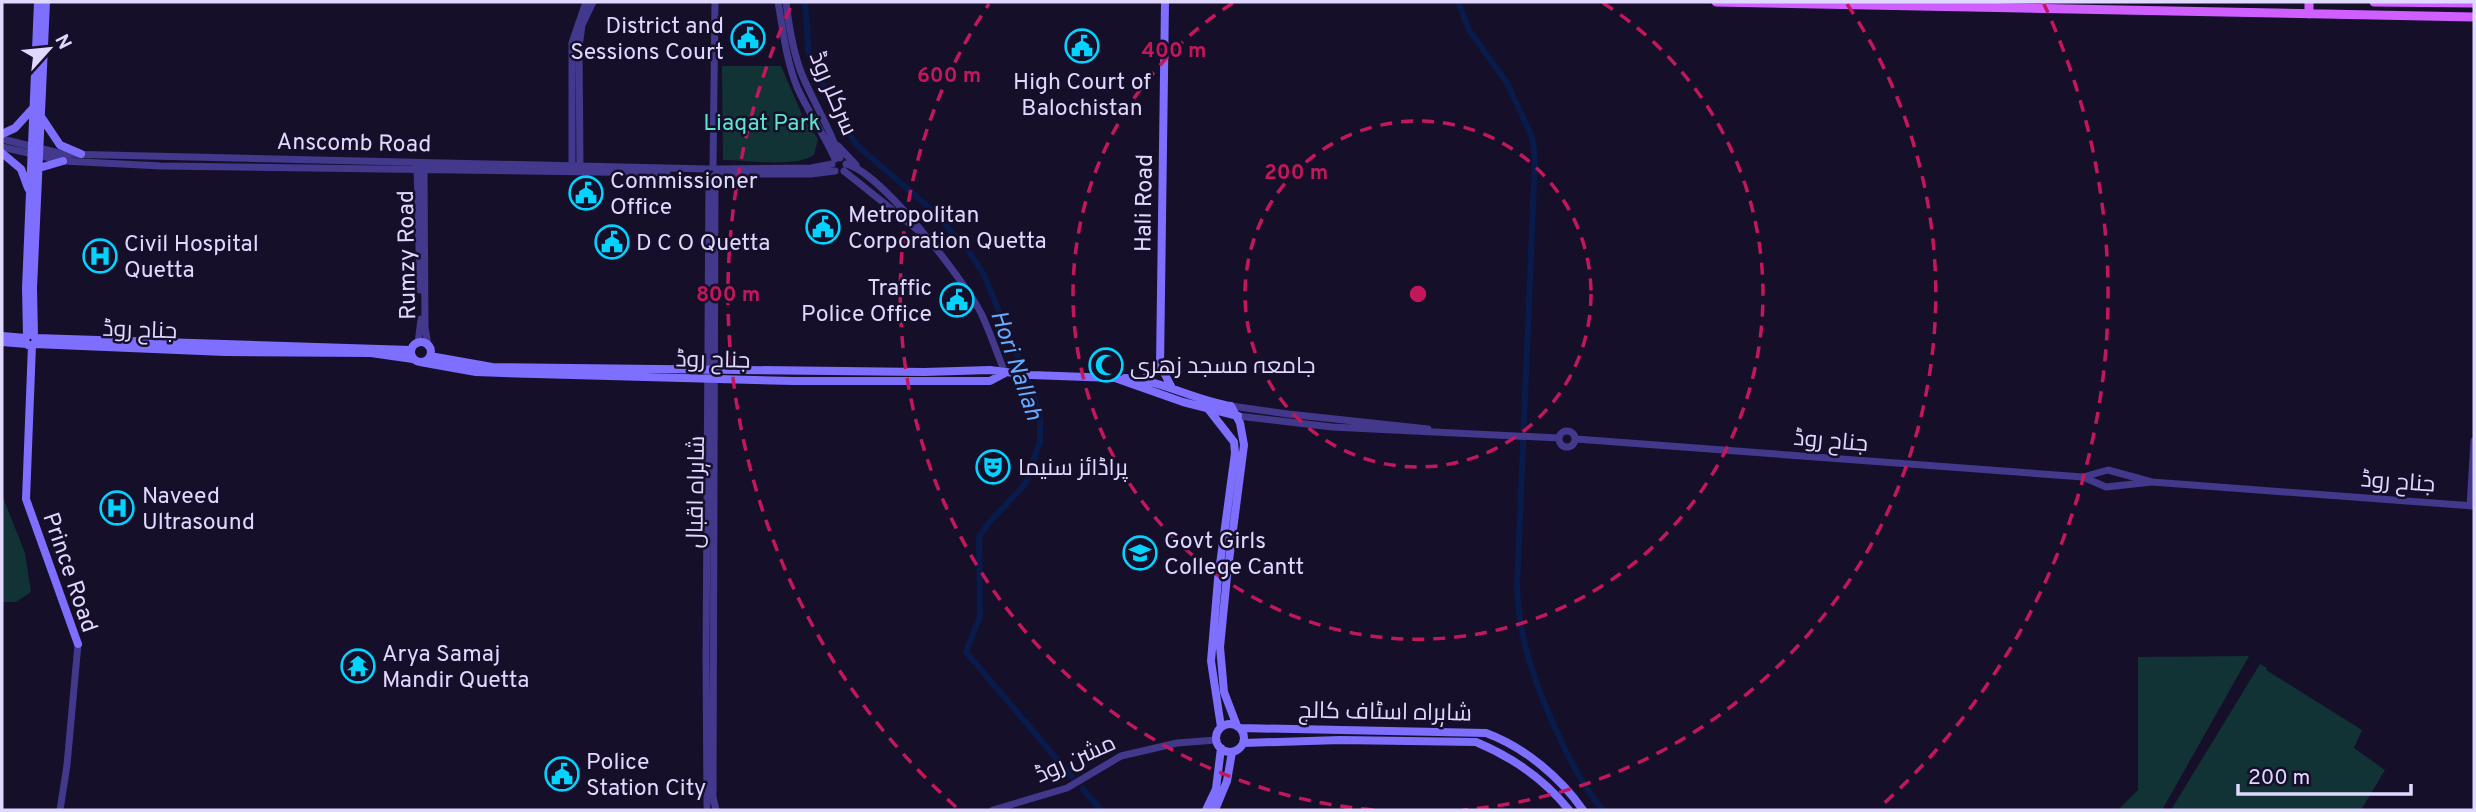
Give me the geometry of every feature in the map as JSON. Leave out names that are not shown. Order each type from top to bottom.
[{"type":"main road","name":"Prince Road","points":[[38,2],[35,106],[39,168],[26,499],[78,644]]},
{"type":"main road","name":"Prince Road","points":[[31,340],[26,288],[31,198],[42,118],[47,2]]},
{"type":"main road","name":"Hali Road","points":[[1165,2],[1160,365],[1179,400]]},
{"type":"main road","points":[[1716,2],[2474,17]]},
{"type":"main road","points":[[2309,2],[2309,14]]},
{"type":"main road","points":[[2374,2],[2474,4]]},
{"type":"main road","points":[[2,136],[15,128],[35,106]]},
{"type":"main road","points":[[42,118],[60,145],[81,154]]},
{"type":"main road","points":[[2,153],[21,169],[31,198]]},
{"type":"main road","points":[[39,168],[63,161]]},
{"type":"main road","name":"جناح روڈ","points":[[2,337],[225,352],[371,353],[476,372],[990,381],[1009,373]]},
{"type":"main road","name":"جناح روڈ","points":[[2,342],[31,340],[411,349]]},
{"type":"main road","points":[[418,343],[428,346],[430,356],[427,360],[417,361],[411,349],[418,343]]},
{"type":"main road","name":"جناح روڈ","points":[[430,356],[492,367],[924,372],[990,370],[1031,375],[1144,379],[1190,397],[1231,406]]},
{"type":"main road","points":[[1133,384],[1144,379],[1160,365]]},
{"type":"main road","name":"جناح روڈ","points":[[1115,378],[1209,410],[1238,416]]},
{"type":"main road","points":[[1231,406],[1238,416],[1244,445],[1220,647],[1224,692],[1244,736],[1239,749],[1232,752]]},
{"type":"main road","points":[[1206,810],[1216,789],[1221,727],[1211,661],[1218,579],[1235,453],[1234,442],[1209,410]]},
{"type":"main road","points":[[1221,727],[1229,724],[1239,727]]},
{"type":"main road","name":"شاہراہ اسٹاف کالج","points":[[1239,727],[1486,733],[1503,739],[1528,756],[1569,791],[1583,810]]},
{"type":"main road","name":"شاہراہ اسٹاف کالج","points":[[1243,743],[1340,740],[1476,742],[1495,750],[1533,775],[1556,794],[1569,810]]},
{"type":"main road","points":[[1218,744],[1232,752]]},
{"type":"main road","points":[[1215,810],[1227,781],[1232,752]]},
{"type":"street","points":[[576,169],[572,43],[586,2]]},
{"type":"street","points":[[576,169],[579,47],[582,25],[593,2]]},
{"type":"street","points":[[712,378],[715,2]]},
{"type":"street","name":"سرکلر روڈ","points":[[778,2],[789,61],[797,86],[828,141],[838,165],[921,232]]},
{"type":"street","name":"سرکلر روڈ","points":[[786,2],[791,37],[802,75],[833,139],[838,165]]},
{"type":"street","name":"Anscomb Road","points":[[2,136],[63,161],[206,167],[420,166]]},
{"type":"street","points":[[833,139],[859,168]]},
{"type":"street","name":"Anscomb Road","points":[[2,147],[64,154],[420,166],[712,172],[838,165]]},
{"type":"street","name":"سرکلر روڈ","points":[[838,165],[859,168],[916,224],[969,293],[1009,373]]},
{"type":"street","name":"Rumzy Road","points":[[418,343],[421,317],[420,166]]},
{"type":"street","name":"Rumzy Road","points":[[420,166],[425,327],[428,346]]},
{"type":"street","name":"شاہراہ اقبال","points":[[708,806],[706,751],[712,378]]},
{"type":"street","name":"شاہراہ اقبال","points":[[712,378],[713,797],[716,810]]},
{"type":"street","name":"جناح روڈ","points":[[1231,406],[1453,433]]},
{"type":"street","name":"جناح روڈ","points":[[1238,416],[1332,428],[1559,438],[1568,431],[1573,433],[1576,439],[2083,477],[2106,487],[2152,482],[2472,506]]},
{"type":"street","points":[[2472,506],[2474,441]]},
{"type":"street","name":"جناح روڈ","points":[[2083,477],[2108,470],[2152,482]]},
{"type":"street","name":"Prince Road","points":[[60,810],[67,765],[78,644]]},
{"type":"street","name":"مشن روڈ","points":[[993,810],[1067,788],[1121,757],[1177,743],[1218,744]]},
{"type":"street","points":[[699,810],[708,806],[716,810]]},
{"type":"green space","name":"Liaqat Park","points":[[722,66],[781,66],[804,119],[818,139],[814,155],[783,162],[723,160]]},
{"type":"green space","points":[[2,495],[25,553],[31,592],[16,602],[2,602]]},
{"type":"green space","points":[[2249,656],[2162,810],[2118,810],[2138,790],[2138,657]]},
{"type":"green space","points":[[2260,664],[2362,730],[2354,748],[2385,770],[2361,810],[2171,810]]},
{"type":"waterway","name":"Hori Nallah","points":[[805,2],[809,54],[838,120],[858,146],[926,205],[967,248],[984,275],[1034,396],[1040,419],[1040,442],[1026,483],[986,526],[979,538],[980,616],[966,652],[1072,777]]},
{"type":"waterway","points":[[1459,4],[1469,30],[1507,83],[1532,137],[1535,158],[1517,589],[1521,627],[1533,671],[1553,723],[1590,794],[1603,810]]},
{"type":"waterway","points":[[1083,789],[1101,810]]},
{"type":"place","name":"District and Sessions Court","points":[[748,38]]},
{"type":"place","name":"High Court of Balochistan","points":[[1082,46]]},
{"type":"place","name":"Commissioner Office","points":[[586,193]]},
{"type":"place","name":"Metropolitan Corporation Quetta","points":[[823,227]]},
{"type":"place","name":"D C O Quetta","points":[[612,242]]},
{"type":"place","name":"Civil Hospital Quetta","points":[[100,256]]},
{"type":"place","name":"Traffic Police Office","points":[[957,300]]},
{"type":"place","name":"جامعہ مسجد زھری","points":[[1106,365]]},
{"type":"place","name":"پراڈائز سنیما","points":[[993,467]]},
{"type":"place","name":"Naveed Ultrasound","points":[[117,508]]},
{"type":"place","name":"Govt Girls College Cantt","points":[[1140,553]]},
{"type":"place","name":"Arya Samaj Mandir Quetta","points":[[358,666]]},
{"type":"place","name":"Police Station City","points":[[562,774]]}]
